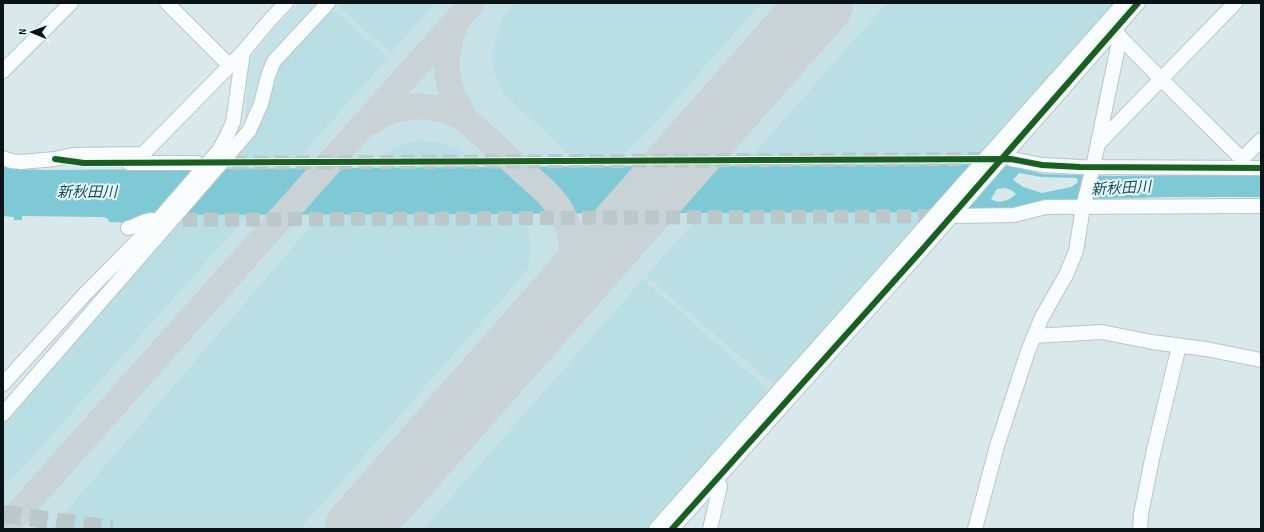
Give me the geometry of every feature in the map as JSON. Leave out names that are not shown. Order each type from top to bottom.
[{"type":"street","points":[[3,71],[71,3]]},
{"type":"street","points":[[167,3],[229,65]]},
{"type":"street","points":[[3,158],[21,162],[55,159],[73,154],[142,154],[243,52],[286,3]]},
{"type":"street","points":[[3,414],[249,131],[261,104],[268,76],[274,61],[328,3]]},
{"type":"street","points":[[656,529],[1124,3]]},
{"type":"street","points":[[672,529],[1118,33],[1138,3]]},
{"type":"street","points":[[1098,144],[1235,3]]},
{"type":"street","points":[[1118,33],[1244,163]]},
{"type":"street","points":[[975,529],[997,446],[1034,336],[1042,317],[1066,275],[1076,251],[1084,204],[1098,144],[1118,33]]},
{"type":"street","points":[[3,384],[85,294],[158,220],[219,150],[233,122],[243,52]]},
{"type":"street","points":[[1244,163],[1261,140]]},
{"type":"street","points":[[55,159],[84,163],[197,163]]},
{"type":"street","points":[[1011,159],[1042,165],[1092,170],[1244,163],[1261,168]]},
{"type":"street","points":[[956,216],[1014,215],[1046,208],[1084,204],[1261,206]]},
{"type":"street","points":[[128,228],[135,227],[145,220],[152,220]]},
{"type":"street","points":[[1034,336],[1102,332],[1179,346],[1206,349],[1261,360]]},
{"type":"street","points":[[1140,529],[1141,514],[1179,346]]},
{"type":"street","points":[[710,529],[720,486],[716,480]]},
{"type":"shaded area","points":[[299,3],[1130,3],[663,529],[3,529],[3,403],[244,131],[247,83],[251,57],[268,35]]},
{"type":"shaded area","points":[[339,3],[435,3],[391,53],[340,7]]},
{"type":"shaded area","points":[[516,3],[761,3],[640,140],[626,152],[608,161],[592,161],[576,158],[560,146],[503,93],[494,72],[492,53],[503,17]]},
{"type":"shaded area","points":[[887,3],[1118,3],[779,383],[768,380],[646,276]]},
{"type":"shaded area","points":[[336,12],[388,58],[9,483],[3,478],[3,417],[261,123],[267,108],[277,68],[327,13]]},
{"type":"shaded area","points":[[419,140],[442,143],[462,151],[520,211],[527,225],[530,240],[530,256],[527,270],[300,529],[51,529],[304,234],[390,150]]},
{"type":"shaded area","points":[[643,279],[766,388],[768,394],[653,529],[423,529]]},
{"type":"water","name":"新秋田川","points":[[3,163],[19,169],[44,170],[1003,164],[1043,174],[1112,176],[1261,174],[1261,197],[1169,197],[1064,200],[1011,212],[149,215],[135,223],[109,222],[108,219],[104,217],[22,216],[22,220],[14,220],[14,217],[3,216]],"holes":[[[1019,173],[1041,177],[1076,178],[1078,180],[1077,183],[1071,187],[1042,193],[1023,187],[1013,180]],[[1005,188],[1016,194],[1001,202],[991,199],[997,189]]]},
{"type":"taxiway","points":[[5,529],[472,3]]},
{"type":"taxiway","points":[[456,24],[448,50],[447,74],[454,98],[468,122]]},
{"type":"taxiway","points":[[371,122],[391,111],[402,108],[426,107],[448,111],[459,116],[472,125],[545,191]]},
{"type":"taxiway","points":[[548,194],[566,220],[572,252],[572,263],[567,284],[550,311]]},
{"type":"runway","points":[[357,529],[821,3]]},
{"type":"tunnel","points":[[212,163],[995,159]]},
{"type":"tunnel","points":[[162,220],[943,216]]},
{"type":"tunnel","points":[[3,514],[112,529]]},
{"type":"cycle path","points":[[672,529],[921,251],[1138,3]]},
{"type":"cycle path","points":[[55,159],[84,163],[1011,159],[1042,165],[1080,167],[1261,168]]}]
